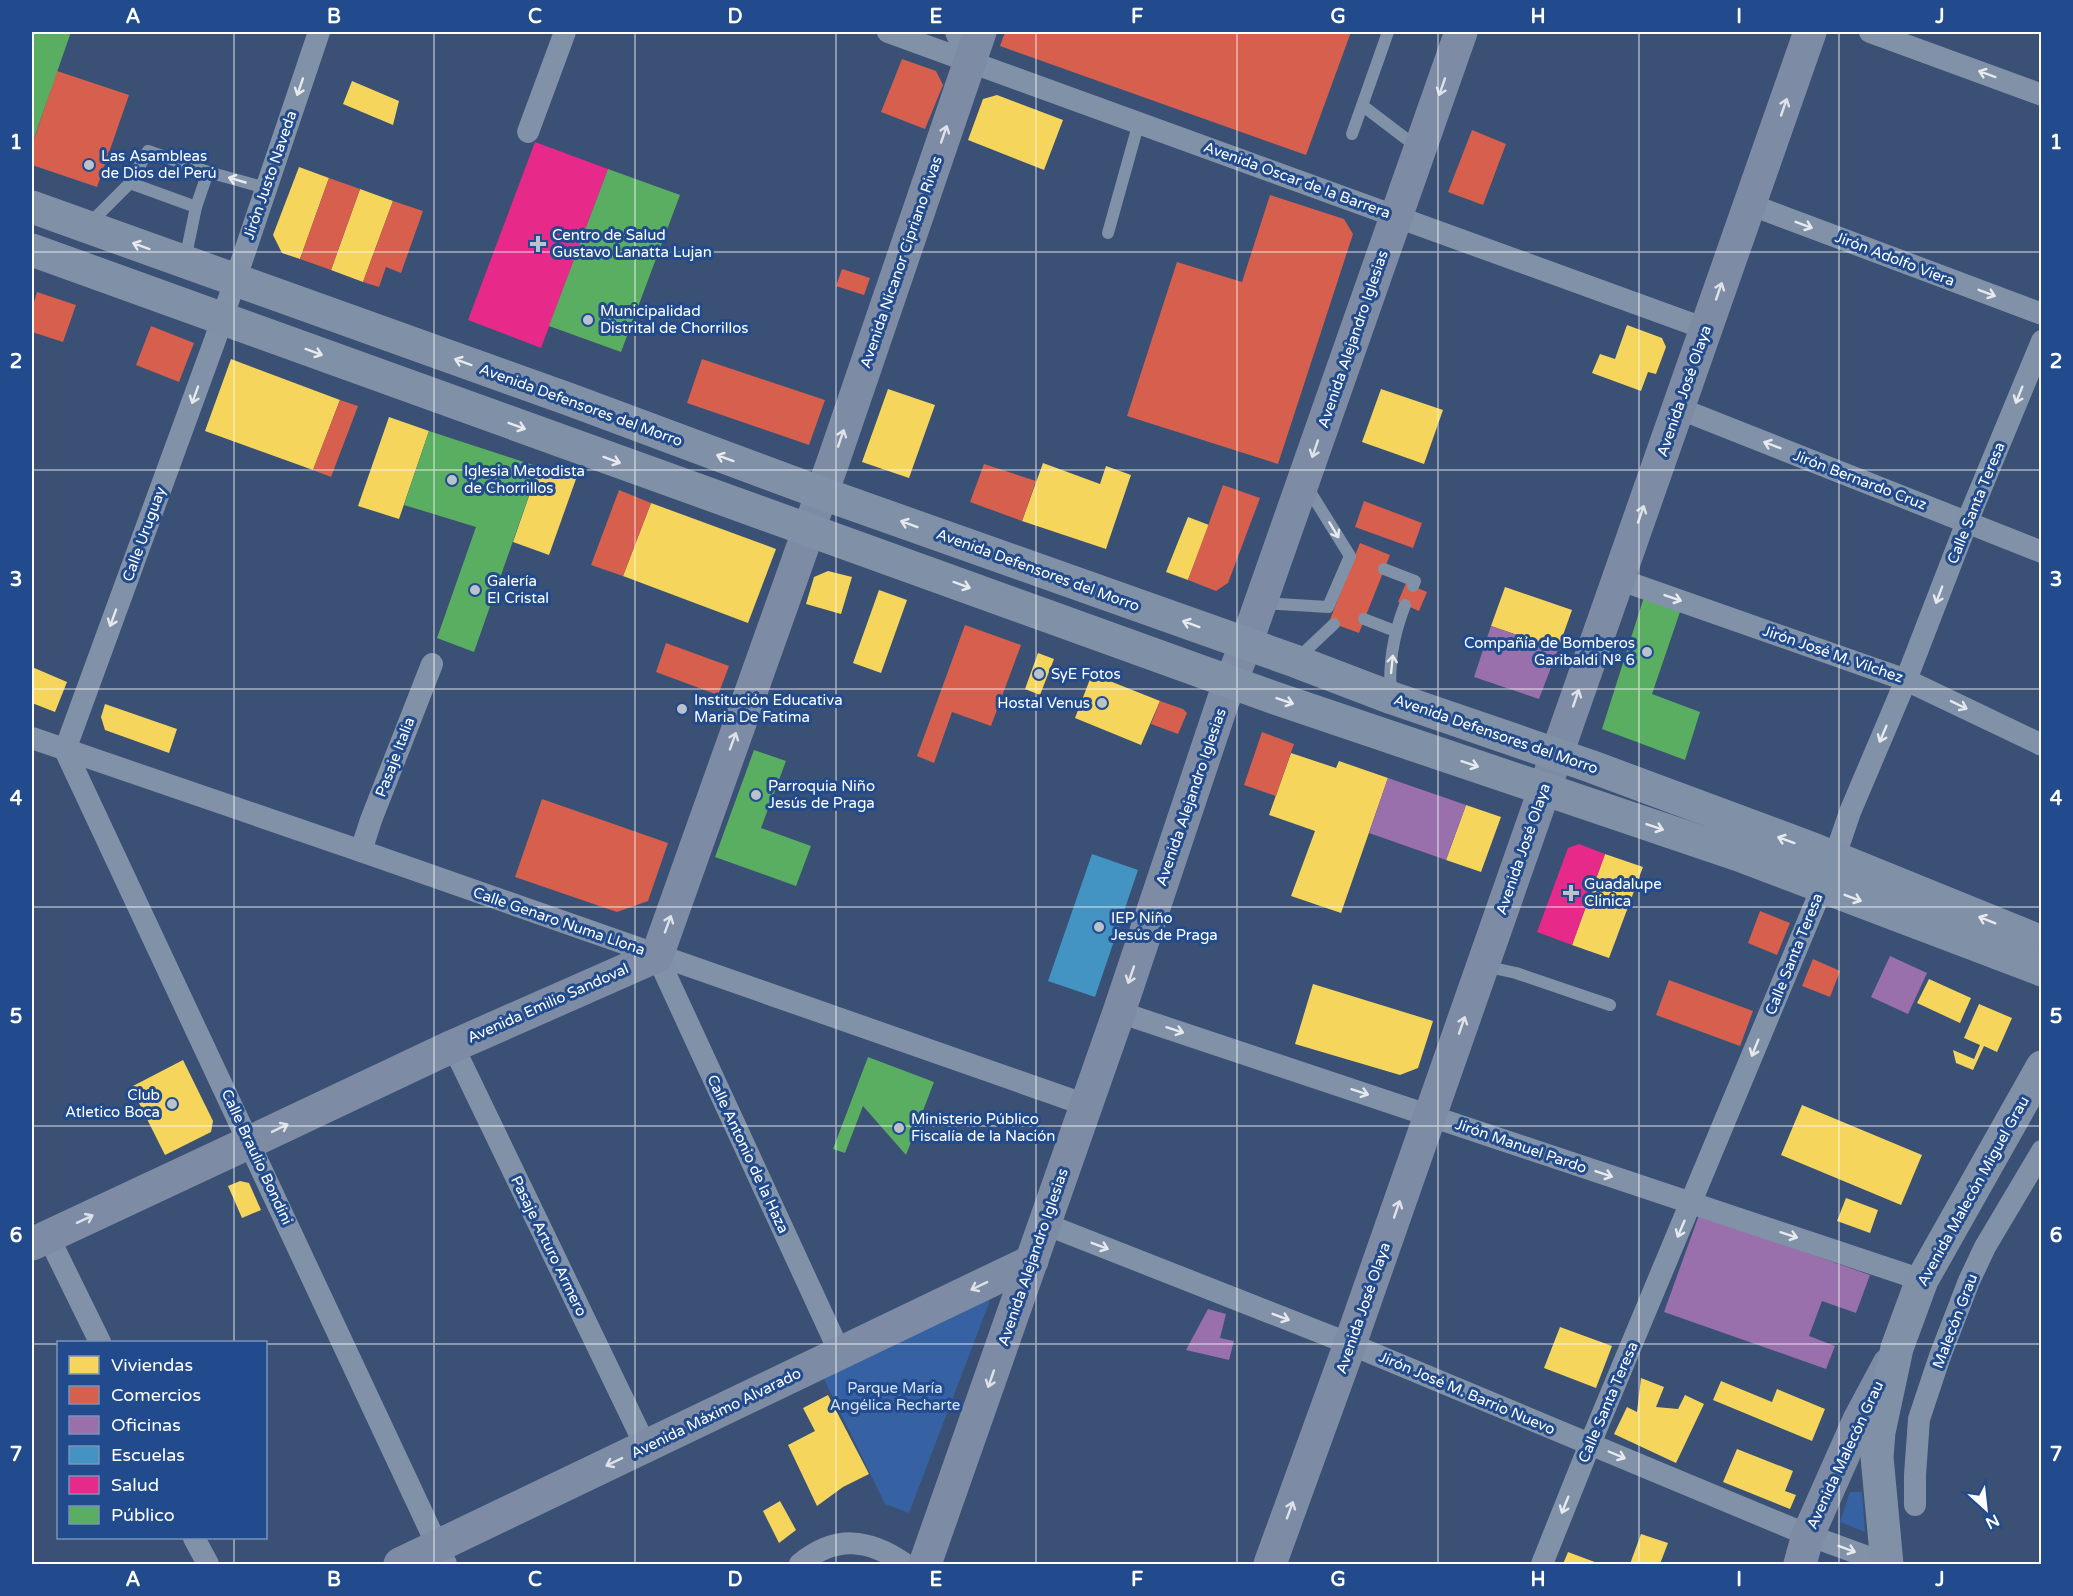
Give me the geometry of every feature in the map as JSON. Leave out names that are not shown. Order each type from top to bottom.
[{"type":"main road","name":"Avenida Defensores del Morro","points":[[32,207],[560,396],[821,493],[1295,661],[1392,698],[1557,753],[1710,809],[1828,873],[2042,970]]},
{"type":"main road","name":"Avenida Defensores del Morro","points":[[32,250],[1230,681],[1739,855],[1828,873],[2042,942]]},
{"type":"main road","name":"Avenida Malecón Miguel Grau","points":[[1887,1564],[1877,1457],[1879,1432],[1897,1348],[1922,1280],[2042,1067]]},
{"type":"street","name":"Jirón Justo Naveda","points":[[221,318],[319,32]]},
{"type":"street","points":[[528,132],[566,32]]},
{"type":"street","name":"Avenida Oscar de la Barrera","points":[[888,32],[975,46],[1139,122],[1706,329]]},
{"type":"street","points":[[956,32],[975,46]]},
{"type":"street","name":"Avenida Alejandro Iglesias","points":[[925,1564],[1119,1012],[1230,681],[1246,644],[1461,32]]},
{"type":"street","name":"Avenida José Olaya","points":[[1270,1564],[1350,1344],[1810,32]]},
{"type":"street","points":[[1870,32],[2042,95]]},
{"type":"street","name":"Avenida Nicanor Cipriano Rivas","points":[[808,530],[975,46]]},
{"type":"street","name":"Jirón Adolfo Viera","points":[[1749,204],[2042,314]]},
{"type":"street","name":"Calle Uruguay","points":[[65,750],[221,318]]},
{"type":"street","name":"Calle Santa Teresa","points":[[1542,1564],[1828,873],[1850,812],[1906,680],[1967,522],[2042,341]]},
{"type":"street","name":"Jirón Bernardo Cruz","points":[[1678,408],[2042,552]]},
{"type":"street","points":[[657,956],[808,530]]},
{"type":"street","name":"Jirón José M. Vilchez","points":[[1618,579],[1906,680],[2042,745]]},
{"type":"street","name":"Pasaje Italia","points":[[361,851],[432,664]]},
{"type":"street","name":"Calle Genaro Numa Llona","points":[[32,738],[1086,1105]]},
{"type":"street","name":"Calle Braulio Bondini","points":[[65,750],[442,1556]]},
{"type":"street","name":"Avenida Emilio Sandoval","points":[[40,1240],[453,1046],[657,956]]},
{"type":"street","name":"Calle Antonio de la Haza","points":[[657,956],[840,1353]]},
{"type":"street","name":"Jirón Manuel Pardo","points":[[1119,1012],[1922,1280]]},
{"type":"street","name":"Pasaje Arturo Armero","points":[[453,1046],[646,1447]]},
{"type":"street","name":"Malecón Grau","points":[[1915,1505],[1914,1475],[1919,1419],[1940,1356],[1969,1281],[1985,1247],[2042,1152]]},
{"type":"street","name":"Jirón José M. Barrio Nuevo","points":[[1045,1224],[1350,1344],[1590,1444],[1804,1550],[1887,1564]]},
{"type":"street","points":[[40,1240],[98,1341]]},
{"type":"street","name":"Avenida Máximo Alvarado","points":[[400,1564],[442,1556],[646,1447],[1032,1261]]},
{"type":"street","name":"Avenida Malecón Grau","points":[[1804,1550],[1859,1420],[1897,1348]]},
{"type":"street","points":[[196,1539],[208,1564]]},
{"type":"street","points":[[800,1564],[822,1549],[839,1543],[867,1546],[905,1564]]},
{"type":"lane","points":[[1352,134],[1388,32]]},
{"type":"lane","points":[[1363,106],[1420,148]]},
{"type":"lane","points":[[1107,233],[1139,122]]},
{"type":"lane","points":[[86,227],[130,183],[148,151],[208,172],[266,188]]},
{"type":"lane","points":[[184,262],[196,207],[208,172]]},
{"type":"lane","points":[[130,183],[196,207]]},
{"type":"lane","points":[[1260,603],[1331,608],[1352,557],[1304,480]]},
{"type":"lane","points":[[1384,569],[1415,581],[1413,586]]},
{"type":"lane","points":[[1392,698],[1390,681],[1395,631],[1405,605]]},
{"type":"lane","points":[[1364,620],[1395,631]]},
{"type":"lane","points":[[1295,661],[1334,624]]},
{"type":"lane","points":[[1483,966],[1516,973],[1610,1005]]},
{"type":"green space","name":"Parque María Angélica Recharte","points":[[989,1299],[909,1513],[885,1504],[820,1371]]},
{"type":"green space","points":[[1850,1492],[1862,1492],[1865,1532],[1840,1522]]},
{"type":"building: Viviendas","points":[[352,81],[399,101],[393,125],[343,104]]},
{"type":"building: Viviendas","points":[[997,95],[1063,120],[1044,170],[968,140],[983,99]]},
{"type":"building: Viviendas","points":[[299,167],[329,178],[300,259],[282,253],[273,235]]},
{"type":"building: Viviendas","points":[[360,189],[393,201],[363,282],[331,270]]},
{"type":"building: Viviendas","points":[[1627,325],[1662,338],[1666,347],[1656,374],[1648,372],[1641,391],[1592,373],[1600,354],[1615,359]]},
{"type":"building: Viviendas","points":[[231,359],[340,400],[313,470],[205,431]]},
{"type":"building: Viviendas","points":[[888,389],[935,405],[909,478],[862,462]]},
{"type":"building: Viviendas","points":[[1381,389],[1443,410],[1424,464],[1362,442]]},
{"type":"building: Viviendas","points":[[389,417],[429,431],[399,519],[358,506]]},
{"type":"building: Viviendas","points":[[1043,463],[1100,484],[1106,466],[1131,475],[1106,549],[1022,521]]},
{"type":"building: Viviendas","points":[[539,467],[576,479],[549,555],[513,542]]},
{"type":"building: Viviendas","points":[[651,503],[776,549],[748,623],[623,576]]},
{"type":"building: Viviendas","points":[[1188,517],[1209,525],[1188,580],[1166,572]]},
{"type":"building: Viviendas","points":[[828,571],[852,577],[841,614],[806,604],[814,577]]},
{"type":"building: Viviendas","points":[[1505,587],[1572,610],[1558,649],[1491,626]]},
{"type":"building: Viviendas","points":[[879,590],[907,600],[881,673],[853,663]]},
{"type":"building: Viviendas","name":"SyE Fotos","points":[[1038,653],[1054,659],[1040,695],[1025,689]]},
{"type":"building: Viviendas","points":[[32,667],[67,682],[55,712],[32,703]]},
{"type":"building: Viviendas","points":[[1092,674],[1160,701],[1141,745],[1075,718]]},
{"type":"building: Viviendas","points":[[105,704],[177,729],[169,753],[105,730],[101,717]]},
{"type":"building: Viviendas","points":[[1291,753],[1336,768],[1339,761],[1388,778],[1341,913],[1291,896],[1315,831],[1269,815]]},
{"type":"building: Viviendas","points":[[1466,805],[1501,817],[1481,872],[1446,860]]},
{"type":"building: Viviendas","points":[[1605,854],[1643,867],[1609,958],[1572,945]]},
{"type":"building: Viviendas","points":[[1929,979],[1971,998],[1960,1023],[1917,1003]]},
{"type":"building: Viviendas","points":[[1313,984],[1433,1021],[1418,1068],[1400,1075],[1295,1044]]},
{"type":"building: Viviendas","points":[[1979,1004],[2012,1018],[1997,1052],[1984,1046],[1973,1070],[1956,1063],[1953,1050],[1974,1059],[1980,1045],[1964,1038]]},
{"type":"building: Viviendas","name":"Club Atletico Boca","points":[[183,1060],[213,1121],[211,1132],[165,1155],[131,1087]]},
{"type":"building: Viviendas","points":[[1802,1105],[1922,1155],[1901,1205],[1781,1155]]},
{"type":"building: Viviendas","points":[[240,1181],[249,1183],[261,1210],[242,1218],[228,1186]]},
{"type":"building: Viviendas","points":[[1846,1198],[1878,1210],[1870,1233],[1837,1221]]},
{"type":"building: Viviendas","points":[[1560,1327],[1612,1346],[1596,1388],[1544,1368]]},
{"type":"building: Viviendas","points":[[1641,1378],[1664,1387],[1656,1407],[1678,1409],[1685,1395],[1704,1404],[1676,1463],[1614,1434],[1627,1407],[1637,1412]]},
{"type":"building: Viviendas","points":[[1721,1381],[1772,1402],[1777,1389],[1825,1409],[1812,1441],[1713,1400]]},
{"type":"building: Viviendas","points":[[828,1395],[869,1474],[843,1487],[817,1506],[788,1445],[815,1431],[803,1408]]},
{"type":"building: Viviendas","points":[[1737,1449],[1793,1471],[1785,1491],[1796,1495],[1790,1509],[1723,1482]]},
{"type":"building: Viviendas","points":[[780,1501],[796,1530],[779,1543],[763,1511]]},
{"type":"building: Viviendas","points":[[1641,1534],[1668,1543],[1660,1564],[1630,1564]]},
{"type":"building: Viviendas","points":[[1568,1552],[1600,1564],[1563,1564]]},
{"type":"building: Comercios","points":[[1005,32],[1351,32],[1306,155],[1000,46]]},
{"type":"building: Comercios","points":[[902,59],[936,71],[943,85],[925,129],[881,112]]},
{"type":"building: Comercios","points":[[57,71],[129,95],[97,187],[32,165],[32,145]]},
{"type":"building: Comercios","points":[[1472,130],[1506,144],[1483,205],[1448,192]]},
{"type":"building: Comercios","points":[[329,178],[360,189],[331,270],[300,259]]},
{"type":"building: Comercios","points":[[1270,195],[1344,219],[1353,234],[1278,464],[1127,416],[1177,262],[1242,282]]},
{"type":"building: Comercios","points":[[393,201],[423,211],[401,273],[386,267],[379,287],[363,282]]},
{"type":"building: Comercios","points":[[842,269],[870,278],[864,295],[836,286]]},
{"type":"building: Comercios","points":[[37,292],[76,305],[63,342],[32,332],[32,309]]},
{"type":"building: Comercios","points":[[151,326],[194,343],[179,382],[136,365]]},
{"type":"building: Comercios","points":[[702,359],[825,400],[809,445],[687,403]]},
{"type":"building: Comercios","points":[[340,400],[358,406],[331,477],[313,470]]},
{"type":"building: Comercios","points":[[984,464],[1036,481],[1022,521],[970,502]]},
{"type":"building: Comercios","points":[[1223,485],[1260,498],[1228,583],[1216,591],[1188,580]]},
{"type":"building: Comercios","points":[[619,490],[651,503],[623,576],[591,565]]},
{"type":"building: Comercios","points":[[1364,501],[1422,523],[1413,548],[1355,527]]},
{"type":"building: Comercios","points":[[1360,543],[1390,555],[1359,633],[1329,622]]},
{"type":"building: Comercios","points":[[1406,583],[1427,592],[1419,611],[1398,602]]},
{"type":"building: Comercios","points":[[965,625],[1021,645],[991,726],[952,712],[934,763],[917,756]]},
{"type":"building: Comercios","points":[[666,643],[729,666],[718,695],[656,672]]},
{"type":"building: Comercios","points":[[1160,701],[1183,709],[1187,713],[1178,734],[1151,724]]},
{"type":"building: Comercios","points":[[1262,732],[1294,744],[1276,796],[1244,785]]},
{"type":"building: Comercios","points":[[542,799],[668,843],[648,901],[617,912],[515,877]]},
{"type":"building: Comercios","points":[[1760,911],[1790,923],[1777,955],[1748,943]]},
{"type":"building: Comercios","points":[[1813,959],[1840,971],[1830,997],[1802,986]]},
{"type":"building: Comercios","points":[[1669,980],[1753,1011],[1740,1046],[1656,1015]]},
{"type":"building: Oficinas","points":[[1491,626],[1558,649],[1539,699],[1474,677]]},
{"type":"building: Oficinas","points":[[1388,778],[1466,805],[1446,860],[1369,833]]},
{"type":"building: Oficinas","points":[[1890,956],[1927,973],[1908,1014],[1871,997]]},
{"type":"building: Oficinas","points":[[1699,1215],[1870,1275],[1856,1313],[1822,1301],[1809,1336],[1835,1346],[1826,1369],[1664,1312]]},
{"type":"building: Oficinas","points":[[1208,1309],[1226,1314],[1220,1338],[1234,1341],[1229,1360],[1186,1350]]},
{"type":"building: Escuelas","points":[[1092,854],[1138,870],[1095,997],[1048,981]]},
{"type":"building: Salud","name":"Centro de Salud Gustavo Lanatta Lujan","points":[[535,142],[608,169],[541,348],[468,320]]},
{"type":"building: Salud","name":"Guadalupe Clinica","points":[[1579,844],[1605,854],[1572,945],[1537,932],[1568,848]]},
{"type":"building: Público","points":[[32,32],[71,32],[32,144]]},
{"type":"building: Público","points":[[608,169],[680,195],[621,352],[549,326]]},
{"type":"building: Público","points":[[429,431],[539,467],[474,652],[437,638],[476,527],[404,505]]},
{"type":"building: Público","name":"Compañía de Bomberos Garibaldi Nº 6","points":[[1644,597],[1681,609],[1652,694],[1700,712],[1685,760],[1602,729]]},
{"type":"building: Público","name":"Parroquia Niño Jesús de Praga","points":[[754,750],[786,761],[761,828],[811,846],[796,886],[715,857]]},
{"type":"building: Público","name":"Ministerio Público Fiscalía de la Nación","points":[[868,1057],[934,1082],[906,1155],[863,1106],[845,1153],[833,1149]]},
{"type":"place","name":"Las Asambleas de Dios del Perú","points":[[89,165]]},
{"type":"place","name":"Centro de Salud Gustavo Lanatta Lujan","points":[[538,244]]},
{"type":"place","name":"Municipalidad Distrital de Chorrillos","points":[[588,320]]},
{"type":"place","name":"Iglesia Metodista de Chorrillos","points":[[452,480]]},
{"type":"place","name":"Galería El Cristal","points":[[475,590]]},
{"type":"place","name":"Compañía de Bomberos Garibaldi Nº 6","points":[[1647,652]]},
{"type":"place","name":"SyE Fotos","points":[[1039,674]]},
{"type":"place","name":"Hostal Venus","points":[[1102,703]]},
{"type":"place","name":"Institución Educativa Maria De Fatima","points":[[682,709]]},
{"type":"place","name":"Parroquia Niño Jesús de Praga","points":[[756,795]]},
{"type":"place","name":"Guadalupe Clinica","points":[[1571,893]]},
{"type":"place","name":"IEP Niño Jesús de Praga","points":[[1099,927]]},
{"type":"place","name":"Club Atletico Boca","points":[[172,1104]]},
{"type":"place","name":"Ministerio Público Fiscalía de la Nación","points":[[899,1128]]}]
